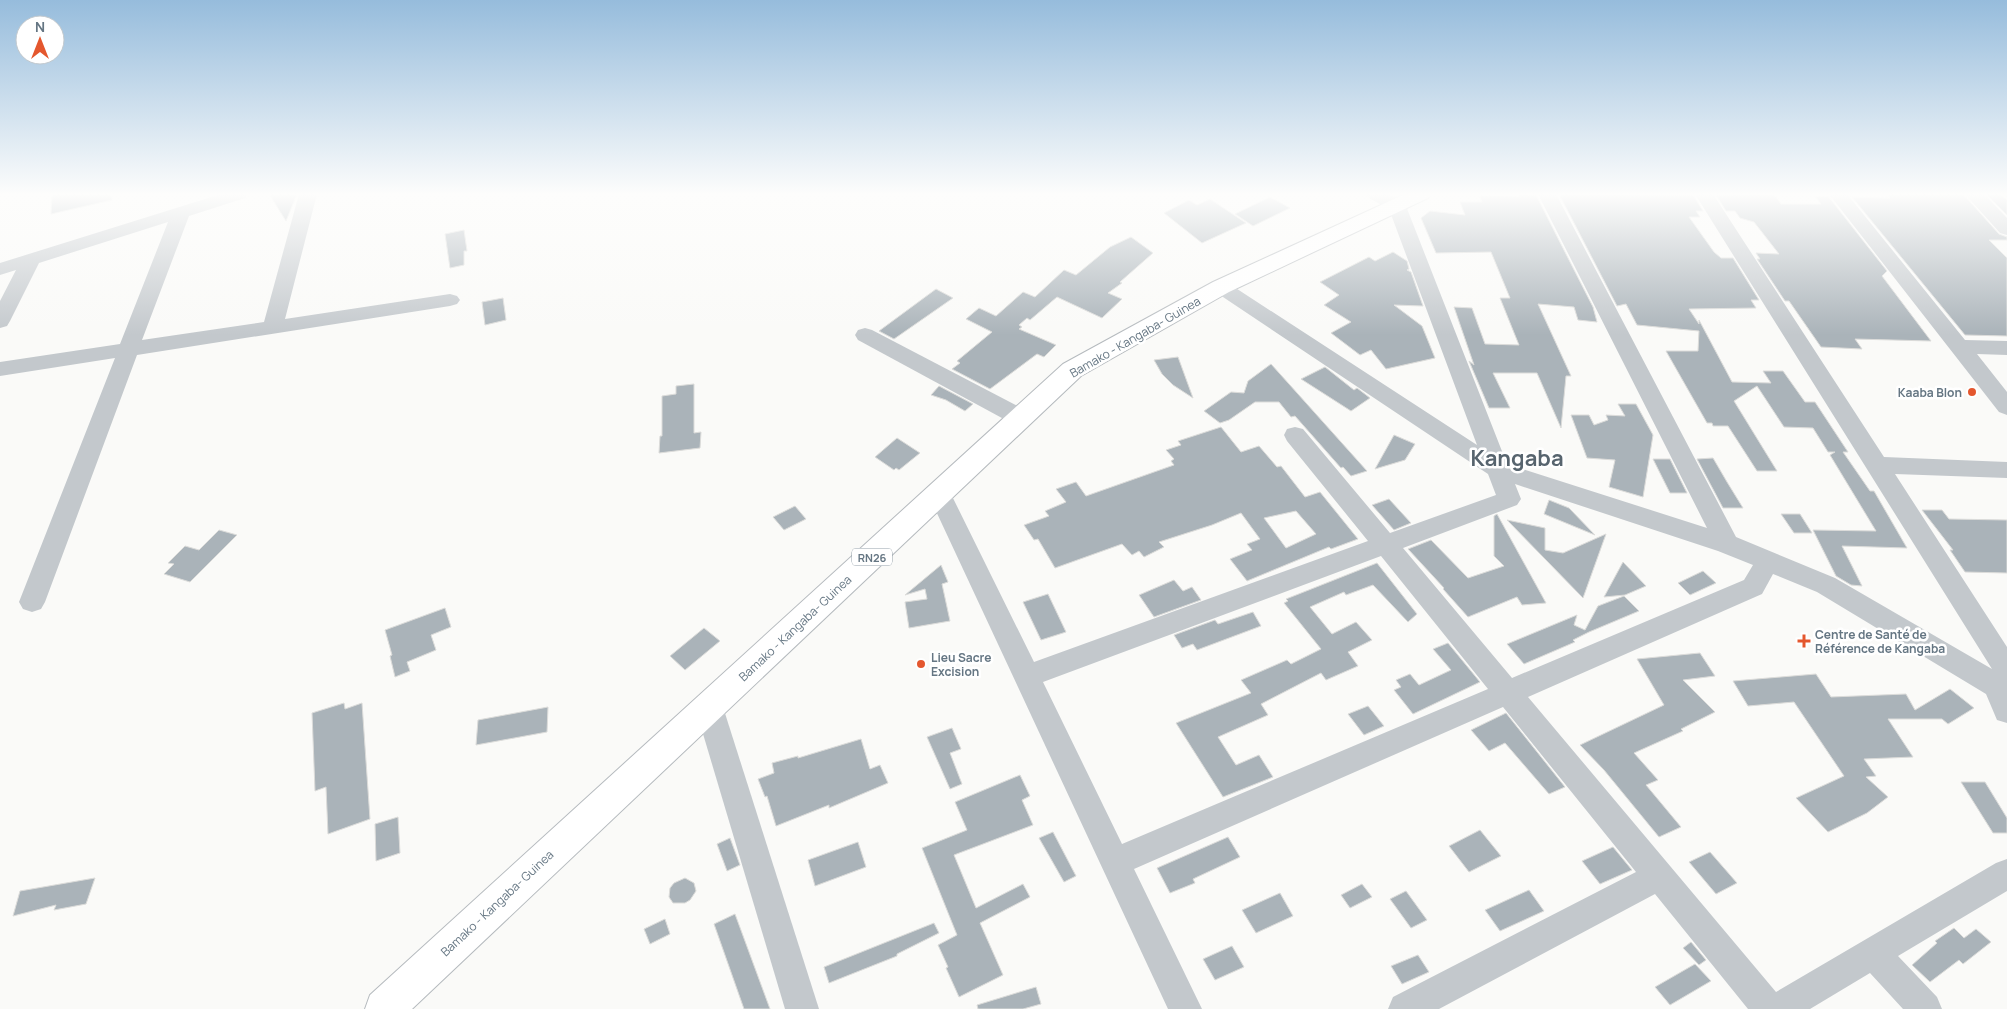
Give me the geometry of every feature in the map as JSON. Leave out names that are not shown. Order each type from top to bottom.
[{"type":"main road","name":"Bamako - Kangaba- Guinea","points":[[384,1009],[1072,370],[1221,287],[1312,241]]},
{"type":"street","points":[[0,270],[90,241]]},
{"type":"street","points":[[32,602],[170,241]]},
{"type":"street","points":[[273,327],[296,241]]},
{"type":"street","points":[[1026,676],[1509,500],[1414,241]]},
{"type":"street","points":[[1571,241],[1727,544]]},
{"type":"street","points":[[1734,241],[1877,465],[2004,678],[2007,711]]},
{"type":"street","points":[[1876,241],[2007,407]]},
{"type":"street","points":[[0,321],[31,260]]},
{"type":"street","points":[[1221,287],[1497,469],[1727,544],[1826,585],[2004,678]]},
{"type":"street","points":[[0,369],[450,300]]},
{"type":"street","points":[[864,335],[1021,418]]},
{"type":"street","points":[[1960,347],[2007,348]]},
{"type":"street","points":[[1295,435],[1769,1009]]},
{"type":"street","points":[[1877,465],[2007,470]]},
{"type":"street","points":[[940,494],[1185,1009]]},
{"type":"street","points":[[1115,862],[1753,587],[1768,561]]},
{"type":"street","points":[[709,707],[802,1009]]},
{"type":"street","points":[[1778,1009],[2007,874]]},
{"type":"street","points":[[1404,1009],[1659,876]]},
{"type":"street","points":[[1873,953],[1925,1009]]},
{"type":"building","points":[[446,241],[466,241],[467,251],[464,251],[464,265],[450,268]]},
{"type":"building","points":[[1122,241],[1137,241],[1153,253],[1120,282],[1122,283],[1108,293],[1122,299],[1102,318],[1057,297],[1030,320],[1027,318],[1019,325],[1022,327],[1019,329],[1056,345],[1044,357],[1037,354],[990,389],[952,369],[960,363],[957,361],[992,332],[966,319],[979,308],[996,316],[1023,292],[1035,297],[1064,270],[1076,275],[1110,247]]},
{"type":"building","points":[[1431,241],[1559,241],[1593,307],[1597,322],[1578,320],[1574,307],[1538,304],[1571,376],[1566,376],[1561,428],[1537,373],[1493,373],[1510,408],[1489,408],[1469,361],[1474,365],[1454,307],[1472,308],[1485,344],[1519,345],[1500,298],[1510,298],[1491,252],[1436,253]]},
{"type":"building","points":[[1583,241],[1706,241],[1721,258],[1733,258],[1759,300],[1751,300],[1756,308],[1689,309],[1699,324],[1699,320],[1732,382],[1771,383],[1763,371],[1783,371],[1805,402],[1815,402],[1848,452],[1843,452],[1870,491],[1874,491],[1907,548],[1842,546],[1862,586],[1851,585],[1836,576],[1813,530],[1876,531],[1830,455],[1835,452],[1828,452],[1813,428],[1784,427],[1757,386],[1734,401],[1777,471],[1757,471],[1728,426],[1713,426],[1712,423],[1707,423],[1666,351],[1698,351],[1699,331],[1637,325],[1626,304],[1617,306]]},
{"type":"building","points":[[1769,241],[1863,241],[1887,271],[1882,276],[1931,341],[1855,339],[1862,349],[1821,347],[1789,301],[1785,301],[1757,259],[1760,259],[1756,253],[1779,254]]},
{"type":"building","points":[[1888,241],[1990,241],[2007,258],[2007,336],[1965,335]]},
{"type":"building","points":[[1393,252],[1407,261],[1409,269],[1407,270],[1411,272],[1423,306],[1394,305],[1422,326],[1435,358],[1386,369],[1371,350],[1360,355],[1331,333],[1351,322],[1324,305],[1339,295],[1320,282],[1369,257],[1375,261]]},
{"type":"building","points":[[936,289],[953,298],[894,339],[879,331]]},
{"type":"building","points":[[503,298],[506,320],[485,325],[482,302]]},
{"type":"building","points":[[1178,357],[1193,398],[1173,385],[1162,374],[1154,360]]},
{"type":"building","points":[[1271,364],[1367,471],[1351,476],[1343,467],[1341,468],[1295,416],[1291,417],[1279,402],[1255,402],[1229,420],[1220,423],[1204,411],[1231,392],[1244,393],[1248,381]]},
{"type":"building","points":[[1325,367],[1354,390],[1357,388],[1370,398],[1351,411],[1301,379]]},
{"type":"building","points":[[694,384],[694,433],[701,432],[700,448],[659,453],[660,436],[662,436],[662,396],[676,394],[676,386]]},
{"type":"building","points":[[939,386],[973,404],[965,411],[946,400],[931,395]]},
{"type":"building","points":[[1618,404],[1636,404],[1653,435],[1643,497],[1609,487],[1615,460],[1587,458],[1571,415],[1589,415],[1594,425],[1608,420],[1606,415],[1625,416]]},
{"type":"building","points":[[1221,427],[1241,452],[1259,446],[1277,467],[1281,466],[1305,497],[1320,492],[1358,539],[1331,549],[1329,547],[1247,581],[1230,559],[1252,550],[1247,544],[1260,539],[1241,513],[1212,525],[1159,542],[1164,547],[1144,557],[1139,551],[1132,555],[1122,544],[1055,568],[1038,539],[1034,540],[1024,525],[1049,516],[1045,511],[1066,502],[1056,489],[1076,482],[1086,496],[1174,465],[1171,461],[1174,459],[1166,450],[1181,445],[1178,441]],"holes":[[[1296,511],[1316,534],[1286,548],[1264,518]]]},
{"type":"building","points":[[1394,435],[1415,444],[1405,460],[1375,469]]},
{"type":"building","points":[[897,438],[920,453],[899,470],[896,468],[894,470],[875,457]]},
{"type":"building","points":[[1713,458],[1743,508],[1723,508],[1697,459]]},
{"type":"building","points":[[1653,459],[1670,459],[1687,493],[1670,493]]},
{"type":"building","points":[[1389,499],[1411,523],[1394,530],[1372,505]]},
{"type":"building","points":[[1549,500],[1569,508],[1595,535],[1544,514]]},
{"type":"building","points":[[795,506],[806,519],[784,530],[773,517]]},
{"type":"building","points":[[1922,510],[1942,510],[1949,519],[2007,520],[2007,573],[1965,572],[1950,550],[1953,550]]},
{"type":"building","points":[[1497,514],[1546,603],[1522,605],[1517,597],[1468,617],[1408,549],[1431,540],[1468,578],[1504,566],[1494,556],[1494,516]]},
{"type":"building","points":[[1781,514],[1800,514],[1812,533],[1794,533]]},
{"type":"building","points":[[1507,520],[1545,528],[1545,550],[1563,553],[1606,534],[1583,598]]},
{"type":"building","points":[[219,530],[237,535],[190,582],[164,574],[174,564],[168,563],[185,546],[199,550]]},
{"type":"building","points":[[1623,562],[1646,586],[1625,595],[1604,597]]},
{"type":"building","points":[[1377,563],[1417,614],[1408,622],[1373,585],[1346,595],[1344,592],[1310,607],[1332,634],[1356,622],[1372,640],[1348,652],[1358,666],[1326,680],[1321,673],[1261,704],[1268,715],[1218,737],[1236,765],[1259,755],[1273,777],[1223,797],[1176,723],[1251,693],[1241,680],[1287,660],[1291,664],[1321,649],[1284,603],[1288,601],[1286,599]]},
{"type":"building","points":[[941,565],[948,582],[942,584],[950,621],[909,628],[905,602],[927,599],[925,589],[905,595]]},
{"type":"building","points":[[1703,571],[1716,583],[1690,595],[1678,583]]},
{"type":"building","points":[[1174,580],[1183,591],[1192,587],[1201,600],[1154,617],[1139,595]]},
{"type":"building","points":[[1048,594],[1066,632],[1041,640],[1023,602]]},
{"type":"building","points":[[1624,596],[1639,611],[1589,632],[1573,640],[1575,642],[1524,664],[1507,644],[1577,615],[1574,625],[1585,630],[1598,606]]},
{"type":"building","points":[[445,608],[451,627],[431,635],[436,650],[407,662],[410,671],[395,677],[390,656],[392,655],[385,630]]},
{"type":"building","points":[[1253,612],[1261,626],[1197,650],[1193,644],[1182,648],[1174,635],[1215,620],[1218,624]]},
{"type":"building","points":[[704,628],[720,641],[685,670],[670,656]]},
{"type":"building","points":[[1448,643],[1480,682],[1413,714],[1394,690],[1401,687],[1396,680],[1410,674],[1419,685],[1451,670],[1433,649]]},
{"type":"building","points":[[1700,653],[1715,676],[1683,680],[1715,712],[1681,729],[1683,731],[1634,753],[1658,780],[1646,785],[1681,827],[1659,837],[1604,770],[1580,745],[1664,705],[1637,659]]},
{"type":"building","points":[[1816,674],[1831,697],[1906,694],[1915,710],[1950,689],[1974,708],[1948,724],[1942,719],[1888,719],[1913,757],[1864,759],[1876,776],[1866,777],[1888,797],[1867,813],[1828,832],[1796,798],[1844,776],[1794,702],[1748,706],[1733,681]]},
{"type":"building","points":[[344,703],[345,709],[362,703],[370,819],[328,834],[326,787],[315,791],[312,713]]},
{"type":"building","points":[[1368,706],[1384,726],[1364,735],[1348,714]]},
{"type":"building","points":[[548,707],[547,732],[476,745],[478,720]]},
{"type":"building","points":[[1506,713],[1565,787],[1549,794],[1505,743],[1489,751],[1471,730]]},
{"type":"building","points":[[952,728],[961,749],[950,753],[962,784],[950,789],[927,737]]},
{"type":"building","points":[[861,739],[870,769],[880,765],[888,783],[829,808],[829,805],[776,826],[767,796],[765,797],[758,779],[774,773],[772,763],[798,756],[798,758]]},
{"type":"building","points":[[1020,775],[1030,796],[1022,800],[1033,825],[954,855],[976,908],[1023,884],[1030,897],[980,923],[1003,975],[959,997],[938,945],[957,935],[922,848],[967,830],[955,802]]},
{"type":"building","points":[[1961,782],[1985,782],[2007,818],[2007,833],[1993,833]]},
{"type":"building","points":[[398,817],[400,853],[376,861],[375,824]]},
{"type":"building","points":[[1480,830],[1501,856],[1469,872],[1449,846]]},
{"type":"building","points":[[1053,832],[1076,876],[1064,882],[1039,838]]},
{"type":"building","points":[[1228,837],[1240,857],[1193,879],[1195,883],[1170,893],[1157,868]]},
{"type":"building","points":[[730,838],[740,865],[727,871],[717,844]]},
{"type":"building","points":[[858,842],[866,867],[815,886],[808,860]]},
{"type":"building","points":[[1613,847],[1632,870],[1600,884],[1582,861]]},
{"type":"building","points":[[1710,852],[1737,883],[1716,894],[1689,862]]},
{"type":"building","points":[[95,878],[86,904],[54,910],[56,905],[13,916],[20,891]]},
{"type":"building","points":[[685,878],[694,883],[696,891],[690,900],[685,903],[673,903],[669,897],[670,888],[674,883]]},
{"type":"building","points":[[1362,884],[1372,897],[1350,908],[1341,895]]},
{"type":"building","points":[[1529,890],[1544,911],[1500,931],[1485,910]]},
{"type":"building","points":[[1406,891],[1427,920],[1411,928],[1390,899]]},
{"type":"building","points":[[1280,893],[1293,916],[1256,933],[1242,910]]},
{"type":"building","points":[[735,914],[770,1009],[744,1009],[714,924]]},
{"type":"building","points":[[665,919],[670,934],[650,944],[644,929]]},
{"type":"building","points":[[934,923],[939,933],[897,954],[897,956],[829,983],[824,967]]},
{"type":"building","points":[[1954,928],[1964,938],[1976,929],[1991,942],[1963,964],[1959,960],[1930,982],[1912,965],[1937,943],[1935,941]]},
{"type":"building","points":[[1691,942],[1706,960],[1699,965],[1683,948]]},
{"type":"building","points":[[1232,946],[1244,967],[1215,980],[1203,959]]},
{"type":"building","points":[[1418,955],[1429,972],[1402,984],[1391,966]]},
{"type":"building","points":[[1695,964],[1711,981],[1670,1005],[1655,987]]},
{"type":"building","points":[[1036,987],[1041,1004],[1023,1009],[978,1009],[977,1005]]},
{"type":"place","name":"Kaaba Blon","points":[[1972,392]]},
{"type":"place","name":"Centre de Santé de Référence de Kangaba","points":[[1804,641]]},
{"type":"place","name":"Lieu Sacre Excision","points":[[921,664]]},
{"type":"district","name":"Kangaba","points":[[1517,458]]}]
